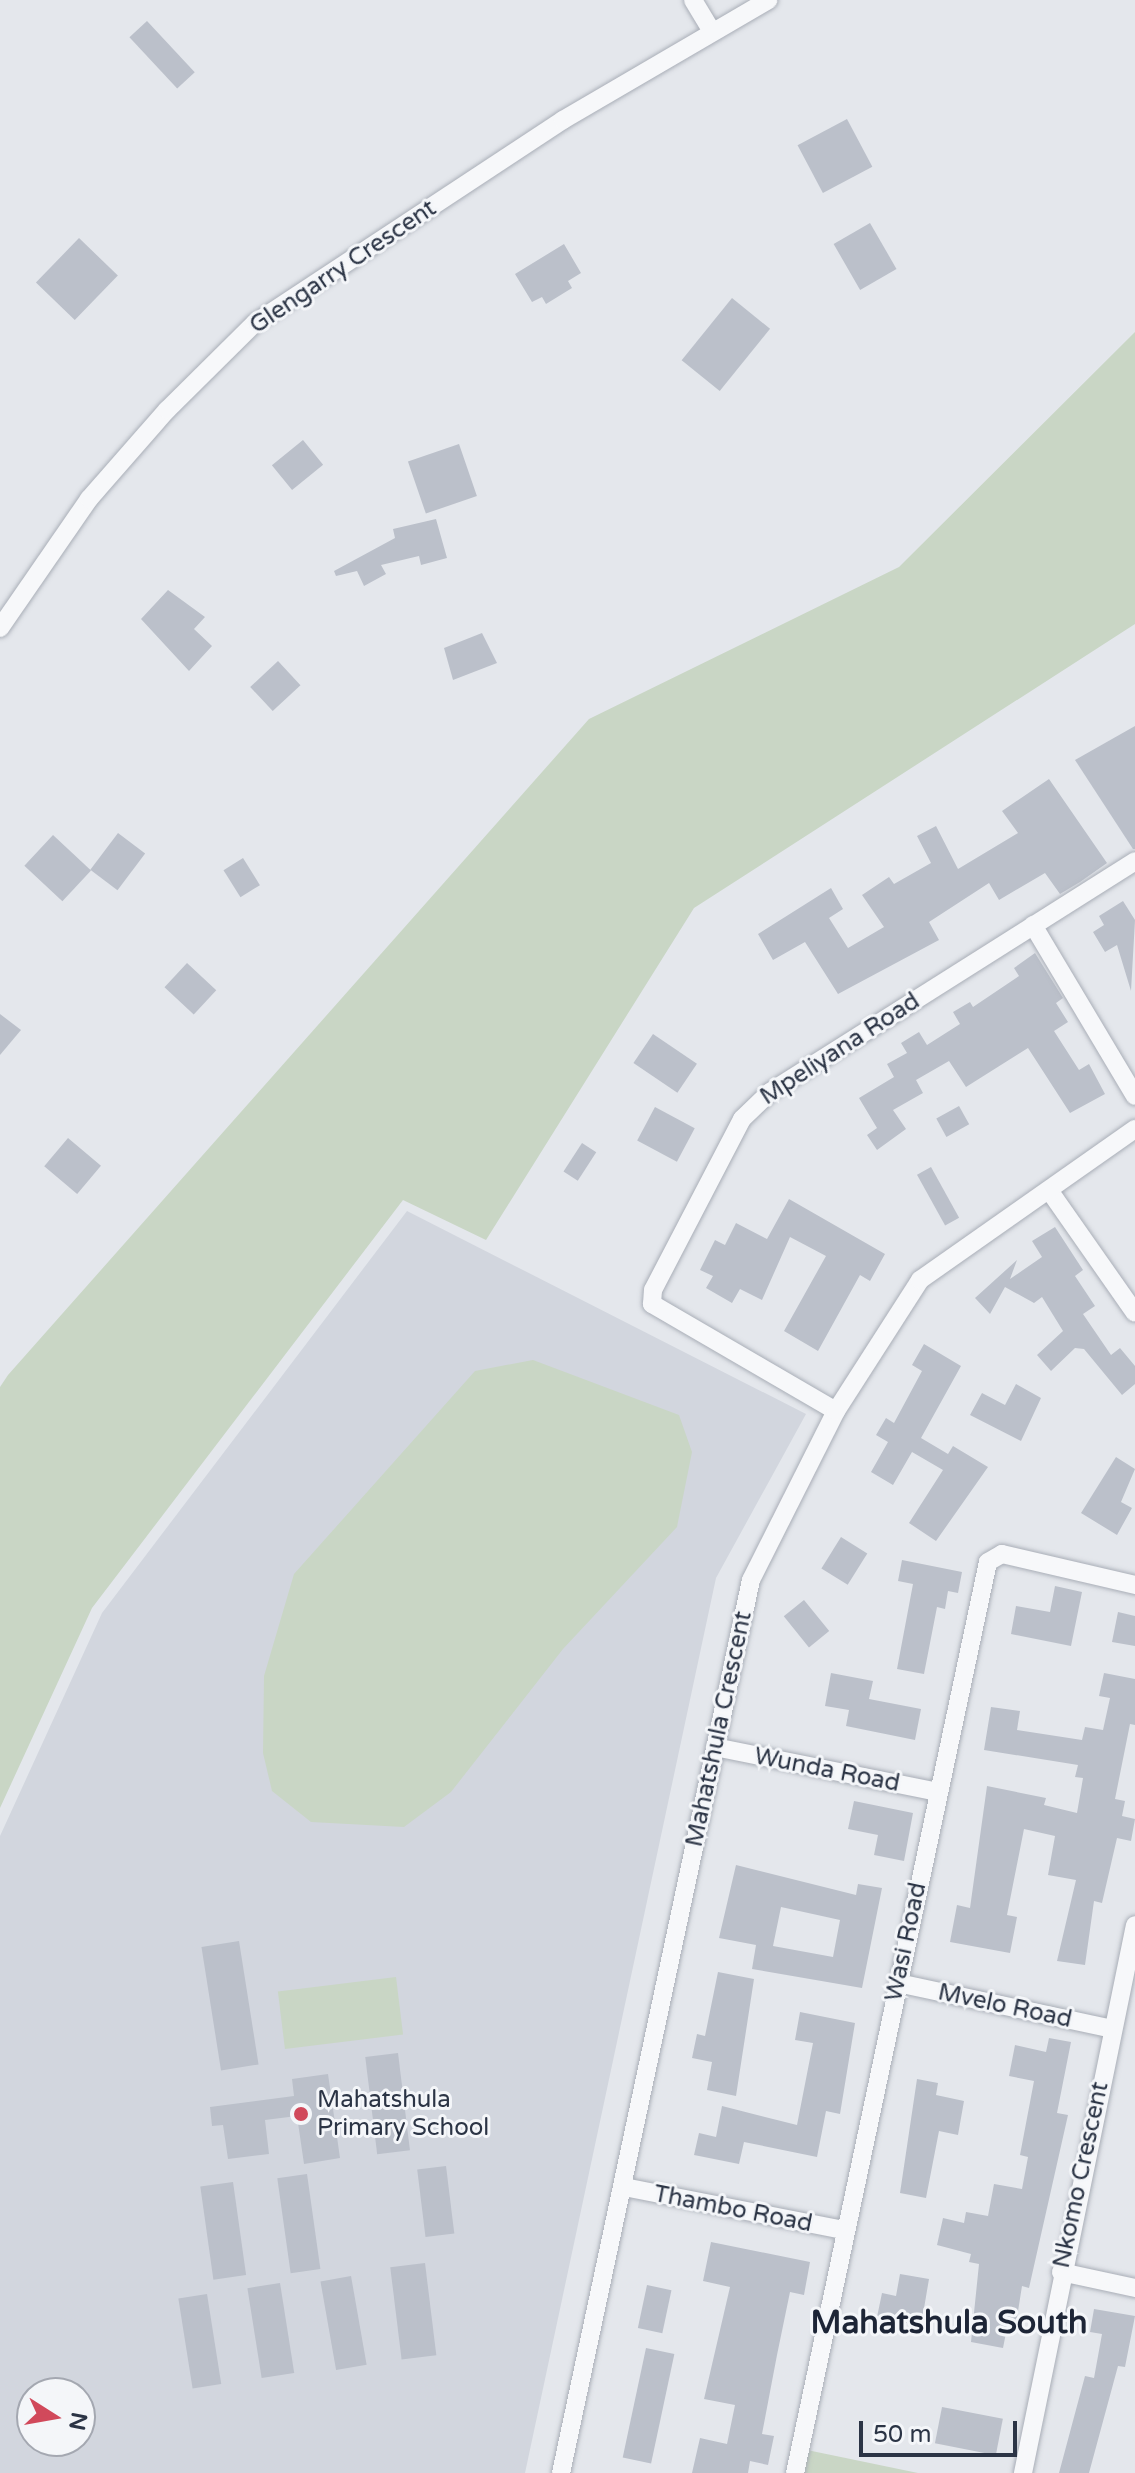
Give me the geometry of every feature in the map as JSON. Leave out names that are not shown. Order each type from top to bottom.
[{"type":"street","points":[[693,0],[711,30]]},
{"type":"street","name":"Glengarry Crescent","points":[[0,628],[89,499],[167,410],[255,323],[563,120],[711,30],[768,0]]},
{"type":"street","name":"Mpeliyana Road","points":[[836,1411],[655,1308],[653,1290],[742,1119],[756,1102],[1135,861]]},
{"type":"street","points":[[1033,925],[1135,1096]]},
{"type":"street","name":"Mahatshula Crescent","points":[[561,2473],[751,1580],[836,1411],[920,1280],[1051,1193],[1135,1129]]},
{"type":"street","points":[[1051,1193],[1135,1313]]},
{"type":"street","name":"Wasi Road","points":[[795,2473],[843,2230],[993,1555],[1135,1585]]},
{"type":"street","name":"Wunda Road","points":[[715,1747],[939,1792]]},
{"type":"street","name":"Nkomo Crescent","points":[[1023,2473],[1061,2272],[1135,1925]]},
{"type":"street","name":"Mvelo Road","points":[[898,1983],[1112,2029]]},
{"type":"street","name":"Thambo Road","points":[[624,2187],[843,2230]]},
{"type":"street","points":[[1061,2272],[1135,2288]]},
{"type":"shaded area","name":"Mahatshula Primary School","points":[[407,1211],[806,1414],[716,1578],[525,2473],[0,2473],[0,1836],[102,1613]]},
{"type":"green space","points":[[1135,332],[1135,624],[694,908],[486,1240],[403,1200],[92,1608],[0,1808],[0,1387],[8,1375],[589,719],[899,567]]},
{"type":"green space","points":[[533,1360],[679,1415],[692,1452],[677,1527],[563,1649],[451,1792],[404,1827],[311,1822],[272,1791],[263,1753],[264,1676],[294,1574],[475,1371]]},
{"type":"green space","points":[[396,1977],[403,2035],[285,2049],[278,1992]]},
{"type":"green space","points":[[807,2450],[918,2473],[802,2473]]},
{"type":"building","points":[[147,21],[195,72],[177,89],[129,37]]},
{"type":"building","points":[[847,119],[872,167],[823,193],[798,145]]},
{"type":"building","points":[[870,223],[896,269],[860,290],[834,244]]},
{"type":"building","points":[[79,238],[118,276],[75,320],[36,283]]},
{"type":"building","points":[[564,244],[581,273],[568,281],[572,288],[546,304],[542,297],[532,302],[515,274]]},
{"type":"building","points":[[732,298],[770,329],[720,391],[682,360]]},
{"type":"building","points":[[303,440],[323,465],[292,490],[272,465]]},
{"type":"building","points":[[459,444],[477,496],[426,514],[408,462]]},
{"type":"building","points":[[436,519],[447,558],[421,565],[419,556],[381,565],[386,574],[364,586],[357,571],[336,576],[334,571],[395,538],[393,529]]},
{"type":"building","points":[[168,590],[205,617],[194,629],[212,646],[189,671],[141,619]]},
{"type":"building","points":[[482,633],[497,663],[453,680],[444,648]]},
{"type":"building","points":[[278,661],[301,685],[273,711],[250,687]]},
{"type":"building","points":[[1135,726],[1135,849],[1133,849],[1075,760]]},
{"type":"building","points":[[1049,779],[1107,863],[1080,882],[1060,894],[1045,873],[999,900],[989,883],[929,922],[939,940],[838,994],[805,942],[773,960],[758,934],[831,888],[843,909],[829,918],[848,948],[884,927],[862,895],[889,877],[894,884],[931,863],[917,836],[936,826],[958,869],[1018,833],[1002,811]]},
{"type":"building","points":[[118,833],[145,853],[117,890],[90,870]]},
{"type":"building","points":[[53,835],[91,870],[62,901],[24,866]]},
{"type":"building","points":[[243,858],[260,885],[240,897],[223,870]]},
{"type":"building","points":[[1123,901],[1135,920],[1131,991],[1117,945],[1105,952],[1093,932],[1104,925],[1099,916]]},
{"type":"building","points":[[1035,953],[1063,998],[1056,1003],[1068,1022],[1054,1031],[1079,1070],[1089,1064],[1105,1094],[1070,1113],[1028,1048],[966,1087],[949,1061],[916,1080],[923,1093],[893,1110],[906,1129],[877,1150],[867,1135],[877,1128],[859,1098],[894,1077],[887,1064],[907,1053],[901,1043],[919,1032],[927,1045],[960,1024],[953,1012],[970,1002],[973,1007],[1019,976],[1014,968]]},
{"type":"building","points":[[187,963],[216,990],[194,1014],[164,987]]},
{"type":"building","points":[[0,1014],[21,1030],[0,1055]]},
{"type":"building","points":[[653,1034],[697,1064],[677,1093],[633,1063]]},
{"type":"building","points":[[959,1106],[969,1124],[946,1137],[936,1119]]},
{"type":"building","points":[[655,1107],[695,1128],[677,1162],[637,1141]]},
{"type":"building","points":[[68,1138],[101,1166],[77,1194],[44,1166]]},
{"type":"building","points":[[582,1143],[596,1152],[578,1181],[563,1172]]},
{"type":"building","points":[[931,1167],[959,1218],[945,1225],[917,1175]]},
{"type":"building","points":[[789,1199],[885,1254],[870,1281],[860,1275],[818,1351],[784,1331],[826,1256],[790,1237],[762,1300],[740,1289],[732,1303],[706,1288],[713,1276],[700,1270],[715,1240],[725,1245],[736,1223],[767,1239]]},
{"type":"building","points":[[1055,1227],[1083,1270],[1075,1276],[1095,1306],[1083,1314],[1111,1355],[1120,1348],[1135,1366],[1135,1384],[1122,1395],[1084,1349],[1075,1348],[1051,1371],[1037,1355],[1063,1331],[1042,1297],[1034,1303],[1005,1287],[990,1314],[975,1298],[1017,1260],[1010,1279],[1042,1257],[1032,1241]]},
{"type":"building","points":[[924,1344],[961,1366],[921,1438],[948,1454],[953,1446],[988,1467],[936,1541],[909,1523],[943,1470],[912,1452],[893,1485],[871,1472],[888,1442],[876,1435],[886,1418],[894,1423],[922,1371],[912,1365]]},
{"type":"building","points":[[1016,1384],[1041,1398],[1021,1441],[970,1415],[982,1393],[1005,1405]]},
{"type":"building","points":[[1116,1457],[1135,1469],[1121,1502],[1132,1508],[1117,1535],[1081,1513]]},
{"type":"building","points":[[841,1537],[867,1553],[848,1585],[821,1568]]},
{"type":"building","points":[[902,1560],[962,1572],[958,1593],[948,1591],[945,1609],[937,1607],[924,1674],[897,1669],[913,1584],[898,1581]]},
{"type":"building","points":[[1055,1586],[1082,1592],[1071,1646],[1011,1634],[1016,1606],[1050,1612]]},
{"type":"building","points":[[804,1600],[829,1631],[809,1647],[784,1616]]},
{"type":"building","points":[[1118,1612],[1135,1616],[1135,1646],[1112,1642]]},
{"type":"building","points":[[831,1673],[873,1681],[869,1699],[921,1709],[915,1740],[846,1726],[849,1710],[825,1706]]},
{"type":"building","points":[[1104,1673],[1135,1679],[1135,1725],[1130,1724],[1115,1799],[1125,1801],[1122,1816],[1135,1819],[1131,1841],[1117,1838],[1102,1903],[1094,1901],[1085,1965],[1057,1961],[1076,1880],[1048,1875],[1055,1836],[1024,1829],[1007,1915],[1017,1917],[1010,1953],[950,1942],[957,1905],[970,1908],[987,1786],[1046,1798],[1044,1805],[1077,1813],[1083,1778],[1075,1777],[1078,1765],[984,1750],[991,1707],[1020,1711],[1017,1730],[1082,1740],[1085,1727],[1103,1730],[1110,1698],[1099,1696]]},
{"type":"building","points":[[854,1801],[913,1813],[904,1861],[874,1855],[878,1835],[848,1829]]},
{"type":"building","points":[[736,1865],[856,1895],[858,1884],[882,1888],[862,1988],[752,1969],[756,1945],[719,1938]],"holes":[[[781,1907],[840,1920],[833,1957],[773,1946]]]},
{"type":"building","points":[[239,1941],[259,2064],[221,2070],[201,1947]]},
{"type":"building","points":[[718,1972],[754,1979],[736,2096],[707,2090],[712,2062],[692,2058],[697,2034],[705,2036]]},
{"type":"building","points":[[800,2012],[855,2023],[840,2114],[826,2111],[817,2157],[744,2142],[739,2164],[694,2155],[699,2133],[716,2137],[722,2106],[797,2125],[813,2043],[795,2040]]},
{"type":"building","points":[[1049,2038],[1071,2042],[1057,2113],[1068,2115],[1029,2288],[1022,2286],[1016,2324],[1008,2323],[1003,2348],[971,2342],[979,2264],[969,2262],[971,2254],[937,2245],[943,2218],[964,2223],[966,2212],[988,2216],[994,2184],[1022,2189],[1028,2157],[1020,2155],[1034,2081],[1009,2076],[1015,2045],[1046,2052]]},
{"type":"building","points":[[398,2053],[410,2150],[377,2154],[365,2057]]},
{"type":"building","points":[[328,2074],[340,2158],[304,2164],[297,2116],[265,2120],[269,2154],[228,2159],[223,2125],[212,2126],[210,2107],[294,2096],[292,2079]]},
{"type":"building","points":[[917,2079],[938,2083],[936,2095],[964,2101],[958,2135],[939,2131],[926,2198],[900,2193]]},
{"type":"building","points":[[446,2166],[454,2233],[426,2237],[417,2170]]},
{"type":"building","points":[[307,2174],[320,2269],[291,2273],[277,2178]]},
{"type":"building","points":[[233,2182],[246,2275],[213,2280],[200,2187]]},
{"type":"building","points":[[711,2242],[810,2262],[804,2295],[790,2292],[762,2434],[774,2436],[768,2465],[750,2461],[748,2473],[692,2473],[700,2438],[727,2444],[735,2405],[704,2399],[730,2287],[703,2281]]},
{"type":"building","points":[[425,2263],[436,2355],[402,2360],[390,2267]]},
{"type":"building","points":[[900,2274],[929,2279],[921,2326],[877,2317],[882,2293],[896,2296]]},
{"type":"building","points":[[351,2276],[367,2365],[336,2370],[320,2281]]},
{"type":"building","points":[[280,2283],[294,2373],[262,2378],[247,2288]]},
{"type":"building","points":[[647,2285],[671,2290],[662,2333],[638,2328]]},
{"type":"building","points":[[207,2294],[221,2384],[193,2388],[178,2299]]},
{"type":"building","points":[[1094,2309],[1135,2316],[1125,2367],[1118,2366],[1089,2473],[1059,2473],[1085,2376],[1094,2378],[1102,2334],[1090,2332]]},
{"type":"building","points":[[646,2348],[674,2354],[651,2464],[623,2458]]},
{"type":"building","points":[[942,2407],[1003,2419],[996,2455],[935,2443]]},
{"type":"place","name":"Mahatshula Primary School","points":[[301,2114]]},
{"type":"district","name":"Mahatshula South","points":[[949,2323]]}]
